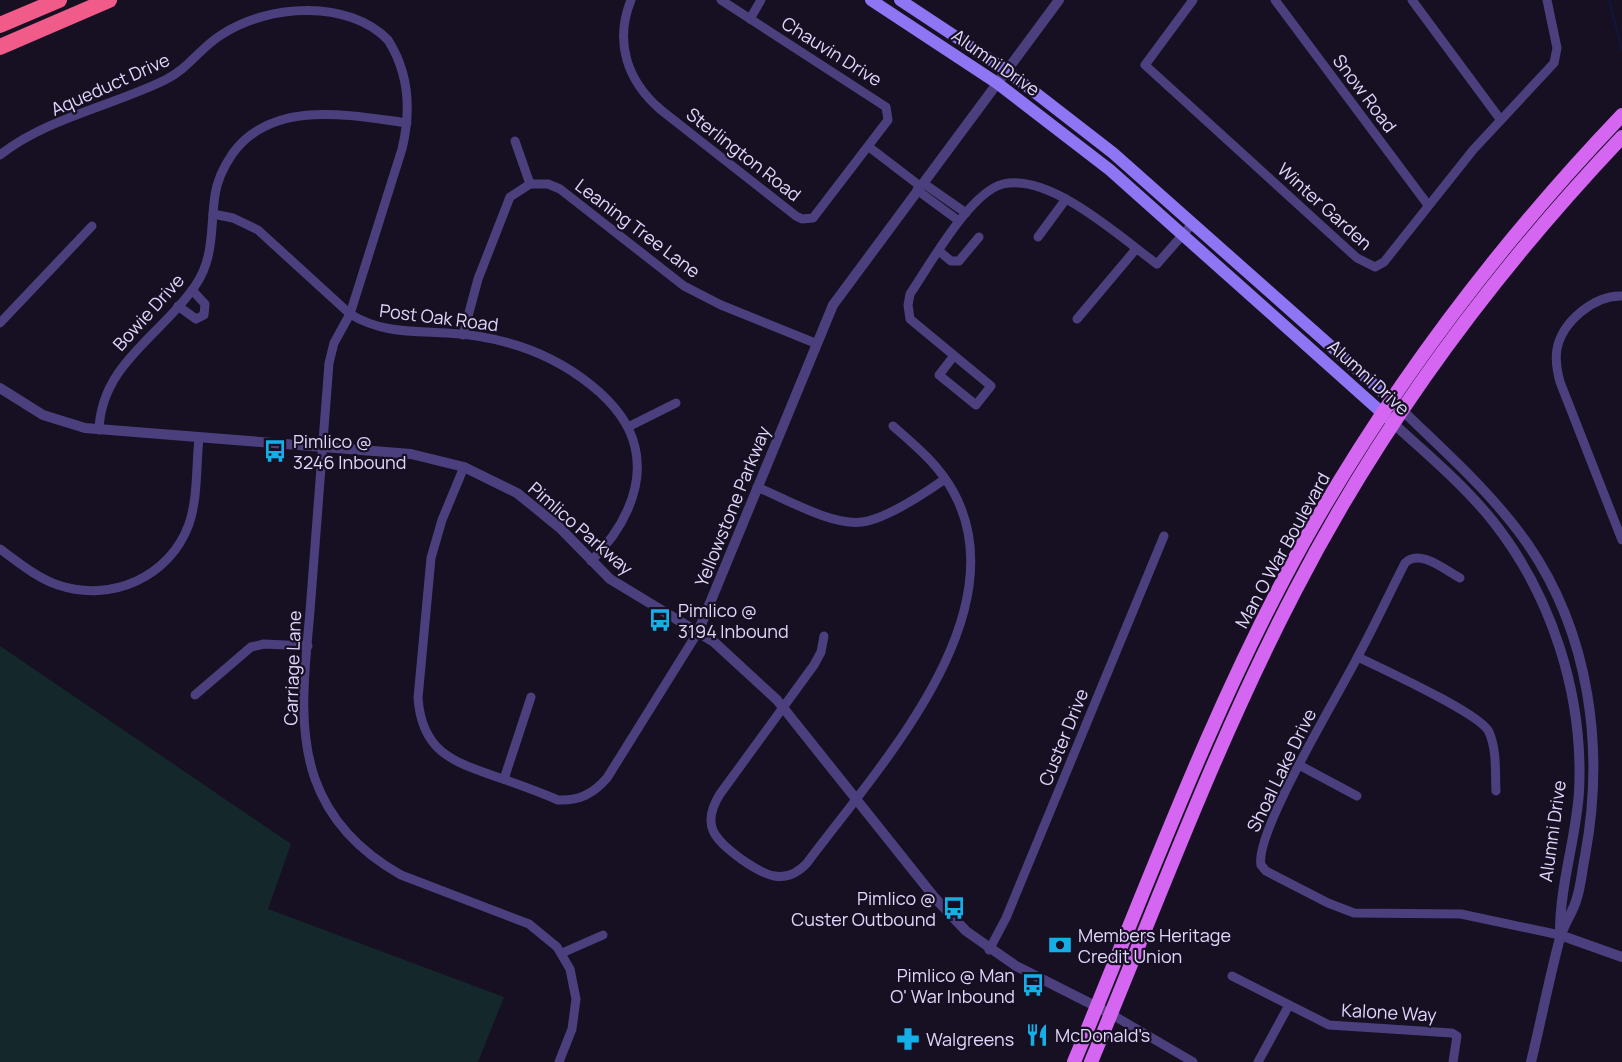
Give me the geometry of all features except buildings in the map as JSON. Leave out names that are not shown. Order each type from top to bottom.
[{"type":"highway","points":[[0,20],[42,0]]},
{"type":"highway","points":[[0,25],[59,0]]},
{"type":"highway","points":[[0,48],[108,1]]},
{"type":"main road","name":"Alumni Drive","points":[[871,0],[997,83],[1110,170],[1394,424]]},
{"type":"main road","name":"Alumni Drive","points":[[900,0],[1006,70],[1113,153],[1402,411]]},
{"type":"main road","name":"Man O War Boulevard","points":[[1074,1062],[1247,654],[1302,546],[1382,413],[1464,298],[1535,211],[1622,115]]},
{"type":"main road","name":"Man O War Boulevard","points":[[1091,1062],[1257,667],[1310,562],[1402,411],[1479,304],[1543,224],[1622,137]]},
{"type":"street","name":"Sterlington Road","points":[[631,0],[623,26],[624,54],[628,69],[641,91],[661,110],[796,216],[808,219],[817,214],[869,147]]},
{"type":"street","name":"Chauvin Drive","points":[[721,0],[884,104],[888,110],[888,120],[869,147]]},
{"type":"street","points":[[750,19],[761,0]]},
{"type":"street","name":"Yellowstone Parkway","points":[[464,467],[442,520],[430,558],[418,698],[419,713],[426,736],[447,757],[558,800],[581,798],[597,789],[607,778],[698,632],[815,343],[840,292],[1059,0]]},
{"type":"street","name":"Winter Garden","points":[[1193,0],[1145,65],[1357,258],[1370,266],[1381,265],[1500,119],[1556,59],[1557,48],[1547,0]]},
{"type":"street","name":"Snow Road","points":[[1275,0],[1428,205]]},
{"type":"street","points":[[1412,0],[1500,119]]},
{"type":"street","name":"Aqueduct Drive","points":[[0,155],[27,138],[163,81],[187,67],[221,34],[300,2],[324,2],[344,7],[367,19],[386,37],[404,78],[407,123],[402,149],[350,314]]},
{"type":"street","name":"Bowie Drive","points":[[99,430],[103,405],[119,370],[192,290],[210,256],[215,193],[228,161],[247,137],[260,128],[295,117],[325,114],[407,123]]},
{"type":"street","points":[[463,335],[478,279],[506,204],[515,192],[530,184],[515,141]]},
{"type":"street","points":[[869,147],[920,186],[959,221]]},
{"type":"street","name":"Leaning Tree Lane","points":[[530,184],[548,184],[560,189],[672,277],[701,296],[815,343]]},
{"type":"street","points":[[954,357],[939,375],[976,405],[991,387],[910,319],[908,305],[910,294],[959,221],[1002,184],[1026,184],[1045,189],[1066,199],[1157,264],[1193,223]]},
{"type":"street","points":[[920,186],[966,213]]},
{"type":"street","points":[[1038,237],[1066,199]]},
{"type":"street","name":"Post Oak Road","points":[[213,214],[233,218],[258,230],[350,314],[363,322],[388,330],[463,335],[506,341],[536,351],[568,368],[600,392],[628,427],[637,459],[635,487],[614,535],[591,561]]},
{"type":"street","points":[[0,323],[92,226]]},
{"type":"street","points":[[939,251],[951,261],[959,261],[979,237]]},
{"type":"street","points":[[1077,320],[1136,249]]},
{"type":"street","points":[[178,306],[190,318],[196,320],[204,315],[205,304],[192,290]]},
{"type":"street","points":[[1622,296],[1607,297],[1573,320],[1560,340],[1556,365],[1560,382],[1622,540]]},
{"type":"street","name":"Carriage Lane","points":[[350,314],[334,343],[329,363],[304,716],[309,760],[324,800],[348,834],[381,864],[401,875],[529,924],[544,934],[562,953],[575,986],[576,1012],[559,1062]]},
{"type":"street","name":"Pimlico Parkway","points":[[0,388],[30,408],[56,421],[99,430],[411,454],[464,467],[497,481],[528,501],[560,528],[610,579],[698,632],[754,676],[856,797],[947,913],[989,950],[1037,978],[1097,1006],[1193,1062]]},
{"type":"street","points":[[628,427],[676,403]]},
{"type":"street","name":"Alumni Drive","points":[[1402,411],[1471,475],[1526,543],[1556,595],[1579,657],[1591,713],[1593,795],[1576,901],[1560,935],[1531,1062]]},
{"type":"street","name":"Alumni Drive","points":[[1394,424],[1459,484],[1492,520],[1535,586],[1557,640],[1570,684],[1579,749],[1578,807],[1560,899],[1560,935]]},
{"type":"street","points":[[824,636],[821,652],[814,665],[713,805],[710,821],[715,837],[759,872],[778,878],[800,871],[807,863],[933,687],[967,602],[971,574],[968,533],[958,502],[945,479],[927,456],[892,426]]},
{"type":"street","points":[[0,549],[47,580],[70,588],[114,589],[144,578],[171,555],[189,524],[199,438]]},
{"type":"street","points":[[757,487],[835,519],[864,522],[879,517],[945,479]]},
{"type":"street","name":"Custer Drive","points":[[989,950],[1006,918],[1164,536]]},
{"type":"street","name":"Shoal Lake Drive","points":[[1460,578],[1422,558],[1409,559],[1299,765],[1260,849],[1260,865],[1266,871],[1328,903],[1354,913],[1461,914],[1499,920],[1560,935]]},
{"type":"street","points":[[195,695],[251,647],[264,644],[308,646]]},
{"type":"street","points":[[1358,657],[1468,714],[1486,727],[1494,753],[1496,791]]},
{"type":"street","points":[[504,779],[531,697]]},
{"type":"street","points":[[1299,765],[1358,796]]},
{"type":"street","points":[[562,953],[603,935]]},
{"type":"street","points":[[1560,935],[1622,957]]},
{"type":"street","name":"Kalone Way","points":[[1232,976],[1288,1007],[1329,1025],[1452,1033],[1457,1036],[1458,1042],[1454,1062]]},
{"type":"street","points":[[1258,1062],[1288,1007]]},
{"type":"green space","points":[[0,646],[291,844],[268,909],[504,997],[478,1062],[0,1062]]},
{"type":"waterway","points":[[1609,0],[1622,50]]},
{"type":"place","name":"Pimlico @ 3246 Inbound","points":[[275,451]]},
{"type":"place","name":"Pimlico @ 3194 Inbound","points":[[660,620]]},
{"type":"place","name":"Pimlico @ Custer Outbound","points":[[954,908]]},
{"type":"place","name":"Members Heritage Credit Union","points":[[1060,945]]},
{"type":"place","name":"Pimlico @ Man O' War Inbound","points":[[1033,985]]},
{"type":"place","name":"McDonald's","points":[[1037,1035]]},
{"type":"place","name":"Walgreens","points":[[908,1039]]}]
